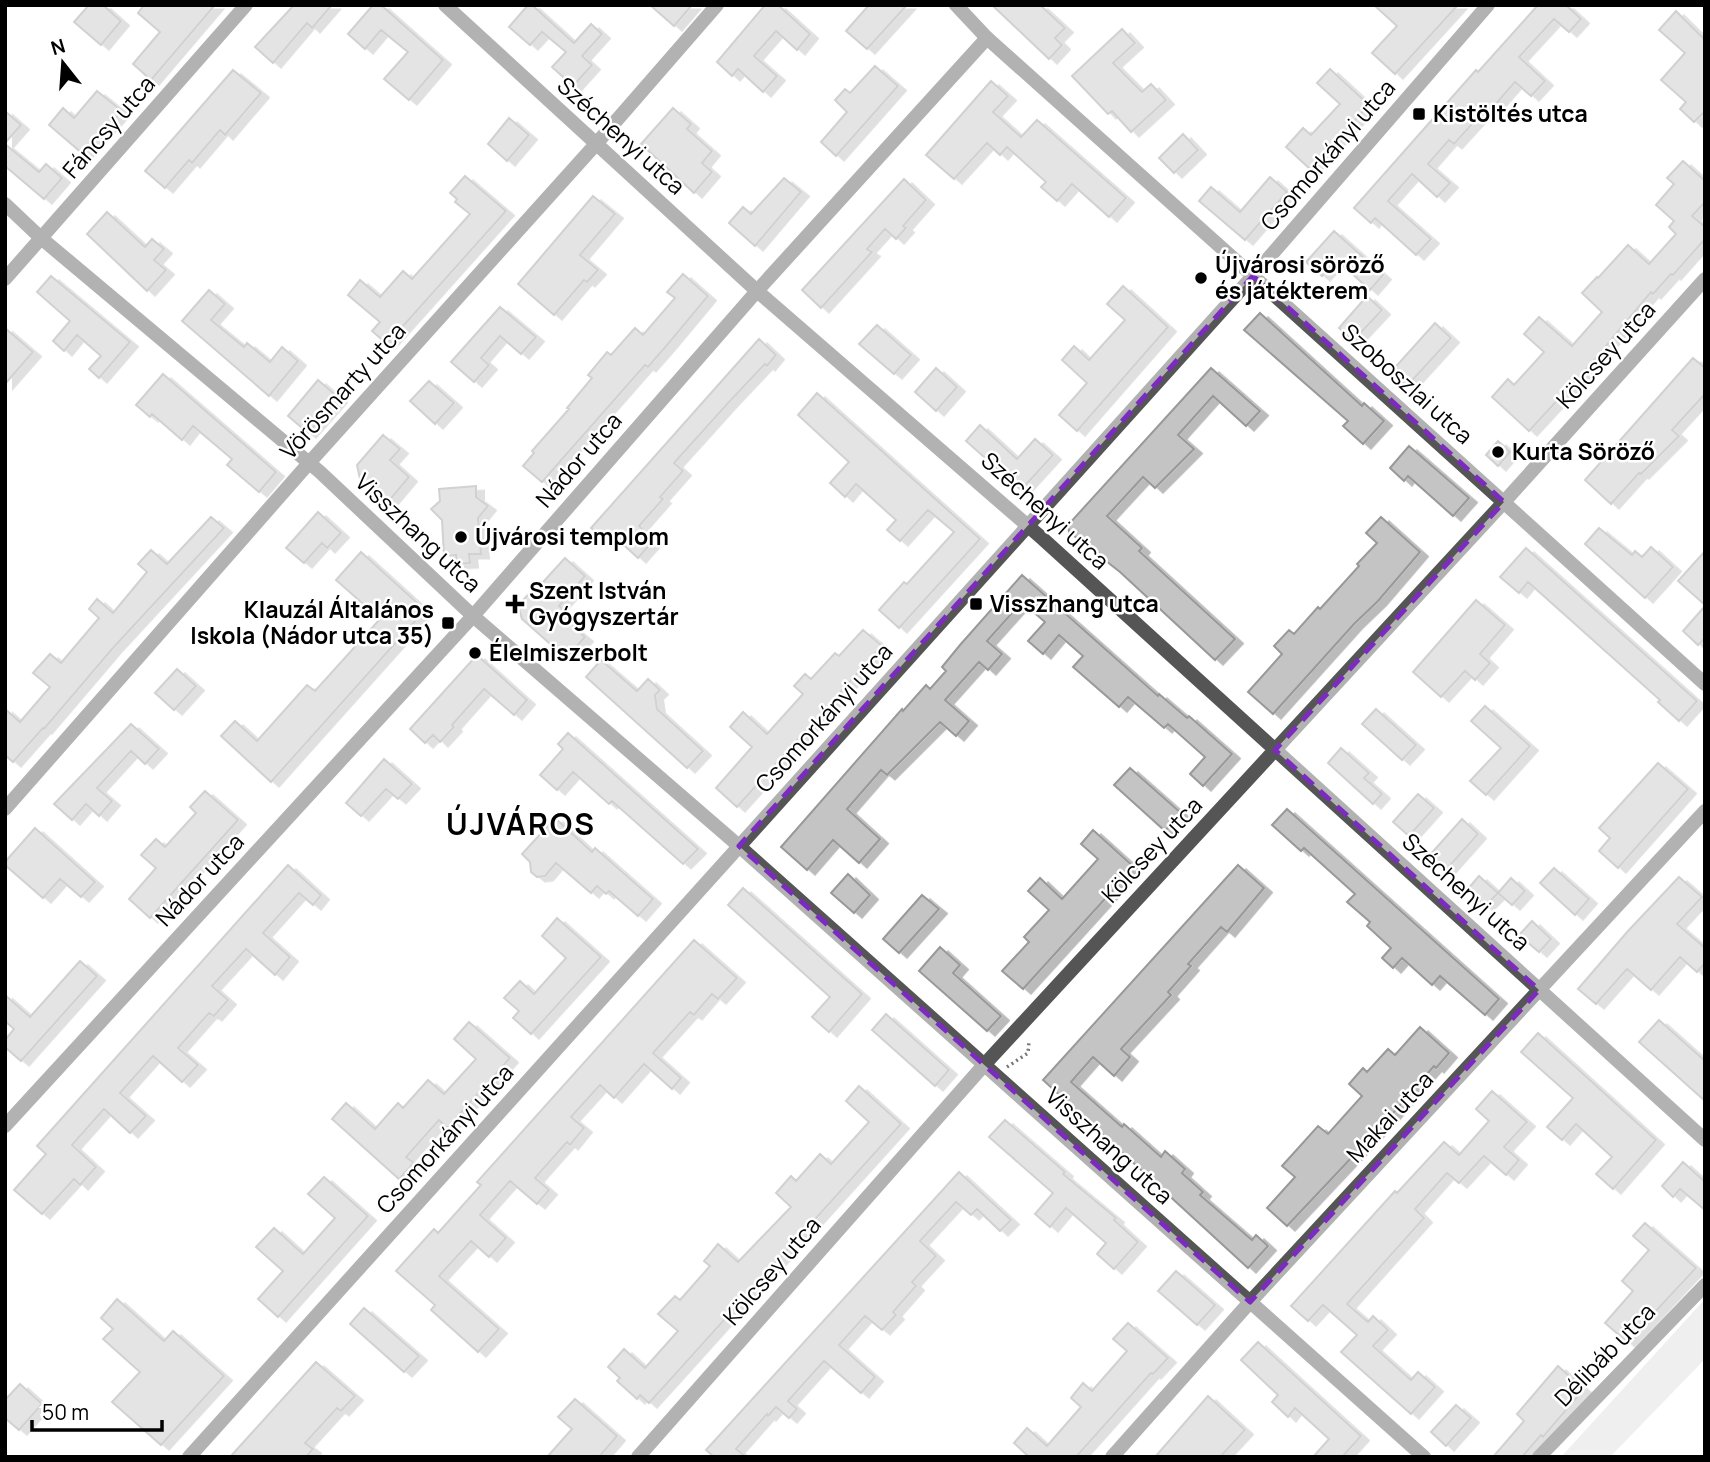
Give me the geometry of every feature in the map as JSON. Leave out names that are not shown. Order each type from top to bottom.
[{"type":"street","name":"Fáncsy utca","points":[[5,279],[246,5]]},
{"type":"street","name":"Széchenyi utca","points":[[445,5],[757,291],[1028,525],[1705,1140]]},
{"type":"street","name":"Vörösmarty utca","points":[[5,808],[717,5]]},
{"type":"street","name":"Szoboszlai utca","points":[[956,5],[986,38],[1705,684]]},
{"type":"street","name":"Csomorkányi utca","points":[[189,1457],[1253,276],[1488,5]]},
{"type":"street","name":"Nádor utca","points":[[5,1126],[473,616],[757,291],[986,38]]},
{"type":"street","name":"Visszhang utca","points":[[5,204],[41,238],[309,463],[473,616],[739,846],[1424,1457]]},
{"type":"street","name":"Kölcsey utca","points":[[638,1457],[984,1065],[1504,502],[1705,279]]},
{"type":"street","name":"Makai utca","points":[[1112,1457],[1250,1302],[1705,811]]},
{"type":"street","name":"Délibáb utca","points":[[1539,1457],[1705,1285]]},
{"type":"highlighted area","points":[[1253,276],[1504,502],[1275,750],[1539,990],[1250,1302],[739,846]]},
{"type":"shaded area","points":[[1705,1299],[1705,1359],[1610,1457],[1561,1457]]},
{"type":"building","points":[[89,5],[103,5],[121,21],[101,45],[74,22]]},
{"type":"building","points":[[144,5],[215,5],[151,80],[133,64],[160,32],[138,13]]},
{"type":"building","points":[[294,5],[332,5],[312,28],[307,23],[273,63],[255,47]]},
{"type":"building","points":[[373,5],[381,5],[443,60],[409,100],[384,79],[408,52],[381,30],[365,49],[348,34]]},
{"type":"building","points":[[528,5],[532,5],[574,43],[591,24],[602,34],[582,56],[592,65],[573,86],[552,67],[566,52],[542,32],[530,45],[509,27]]},
{"type":"building","points":[[650,5],[692,5],[674,26]]},
{"type":"building","points":[[765,5],[778,5],[810,34],[797,50],[776,31],[754,56],[777,76],[763,92],[738,69],[732,76],[717,62]]},
{"type":"building","points":[[869,5],[907,5],[867,49],[846,31]]},
{"type":"building","points":[[992,5],[1040,5],[1065,28],[1055,38],[1062,45],[1049,59]]},
{"type":"building","points":[[1374,5],[1458,5],[1395,74],[1372,53],[1397,26]]},
{"type":"building","points":[[1538,5],[1566,5],[1581,19],[1569,32],[1554,19],[1519,57],[1545,81],[1531,96],[1515,82],[1488,113],[1485,110],[1454,144],[1449,140],[1428,164],[1450,183],[1437,197],[1412,174],[1388,201],[1431,239],[1416,255],[1375,218],[1371,223],[1354,208],[1476,70],[1478,72]]},
{"type":"building","points":[[1676,11],[1705,40],[1705,111],[1694,122],[1680,109],[1686,102],[1661,80],[1685,53],[1659,30]]},
{"type":"building","points":[[1122,29],[1135,43],[1113,63],[1142,92],[1151,84],[1166,100],[1131,132],[1112,111],[1108,114],[1072,76]]},
{"type":"building","points":[[875,66],[898,86],[836,156],[821,142],[847,112],[835,100],[845,89],[850,93]]},
{"type":"building","points":[[1330,69],[1369,105],[1310,169],[1286,147],[1303,128],[1311,135],[1340,104],[1317,83]]},
{"type":"building","points":[[233,70],[261,93],[225,135],[220,130],[192,163],[189,160],[165,188],[145,171]]},
{"type":"building","points":[[991,81],[1008,96],[993,112],[1021,137],[1037,120],[1126,198],[1109,217],[1072,184],[1057,201],[1041,187],[1046,182],[1007,147],[1000,155],[987,143],[954,179],[926,155]]},
{"type":"building","points":[[97,91],[122,111],[83,154],[49,125],[63,108],[74,118]]},
{"type":"building","points":[[673,108],[691,124],[687,129],[712,151],[702,163],[712,172],[694,193],[641,144]]},
{"type":"building","points":[[5,111],[21,125],[5,143]]},
{"type":"building","points":[[509,118],[529,135],[507,161],[488,144]]},
{"type":"building","points":[[1183,134],[1198,150],[1174,173],[1159,158]]},
{"type":"building","points":[[5,144],[39,172],[46,164],[62,178],[44,199],[5,166]]},
{"type":"building","points":[[1683,161],[1705,181],[1705,202],[1692,216],[1705,227],[1705,239],[1673,275],[1671,274],[1653,294],[1651,292],[1591,364],[1529,431],[1492,397],[1508,379],[1514,385],[1544,352],[1524,334],[1539,317],[1572,346],[1602,312],[1582,293],[1597,277],[1628,245],[1649,264],[1676,234],[1669,227],[1674,221],[1656,205],[1674,184],[1667,178]]},
{"type":"building","points":[[465,176],[506,211],[387,344],[372,331],[380,322],[348,295],[360,280],[380,297],[403,271],[412,279],[470,214],[455,202],[457,199],[450,193]]},
{"type":"building","points":[[1270,177],[1287,192],[1245,240],[1199,201],[1211,187],[1240,212]]},
{"type":"building","points":[[784,178],[801,192],[755,246],[729,223],[743,207],[751,214]]},
{"type":"building","points":[[904,179],[926,200],[903,226],[906,228],[896,239],[885,229],[867,249],[872,252],[821,308],[802,290]]},
{"type":"building","points":[[593,196],[615,214],[580,255],[598,270],[587,282],[584,280],[554,315],[518,284]]},
{"type":"building","points":[[107,212],[145,247],[152,239],[164,249],[154,260],[166,270],[147,291],[87,234]]},
{"type":"building","points":[[1334,231],[1383,275],[1370,290],[1337,260],[1322,276],[1306,262]]},
{"type":"building","points":[[683,274],[708,296],[648,367],[645,365],[542,482],[523,466],[534,453],[532,451],[569,409],[567,408],[592,378],[588,375],[607,352],[611,355],[635,328],[643,335],[675,298],[667,292]]},
{"type":"building","points":[[51,276],[130,342],[99,378],[89,369],[101,356],[77,335],[64,351],[53,341],[70,321],[37,292]]},
{"type":"building","points":[[1123,286],[1168,327],[1077,431],[1059,415],[1087,383],[1062,360],[1074,346],[1089,360],[1125,320],[1107,304]]},
{"type":"building","points":[[209,290],[225,304],[211,320],[244,347],[247,343],[270,362],[282,347],[298,361],[269,396],[182,321]]},
{"type":"building","points":[[1367,296],[1382,310],[1353,341],[1339,328]]},
{"type":"building","points":[[500,307],[536,337],[521,354],[500,336],[481,358],[489,365],[474,382],[451,362]]},
{"type":"building","points":[[1260,313],[1362,406],[1364,403],[1384,421],[1363,444],[1343,426],[1348,421],[1244,330]]},
{"type":"building","points":[[1435,323],[1451,338],[1407,386],[1391,372]]},
{"type":"building","points":[[877,325],[911,355],[894,374],[859,344]]},
{"type":"building","points":[[5,328],[33,352],[5,384]]},
{"type":"building","points":[[759,339],[776,355],[674,463],[683,471],[639,526],[654,540],[638,558],[616,538],[610,544],[591,528]]},
{"type":"building","points":[[1693,358],[1705,368],[1705,394],[1672,430],[1679,436],[1639,473],[1611,504],[1585,480]]},
{"type":"building","points":[[936,368],[957,387],[936,411],[915,392]]},
{"type":"building","points":[[1211,368],[1260,411],[1246,426],[1213,396],[1178,435],[1194,449],[1155,488],[1143,477],[1107,516],[1142,548],[1139,551],[1235,639],[1215,660],[1120,572],[1069,532],[1068,525]]},
{"type":"building","points":[[163,374],[276,472],[259,492],[227,465],[232,459],[193,426],[182,440],[152,414],[150,417],[136,405]]},
{"type":"building","points":[[318,380],[339,398],[308,433],[288,416]]},
{"type":"building","points":[[429,381],[454,403],[435,424],[410,401]]},
{"type":"building","points":[[817,393],[980,539],[899,628],[879,610],[904,582],[907,584],[954,532],[928,510],[900,541],[887,530],[896,520],[856,484],[845,497],[830,483],[849,462],[798,415]]},
{"type":"building","points":[[980,425],[1017,459],[1035,439],[1053,455],[1021,490],[966,441]]},
{"type":"building","points":[[383,435],[400,449],[390,460],[409,477],[388,502],[360,479],[357,465]]},
{"type":"building","points":[[1498,441],[1510,452],[1498,466],[1486,455]]},
{"type":"building","points":[[1409,446],[1469,498],[1453,516],[1408,476],[1404,481],[1390,468]]},
{"type":"building","name":"Újvárosi templom","points":[[476,486],[476,497],[488,506],[478,518],[481,554],[469,554],[470,563],[457,564],[456,555],[444,556],[442,520],[431,509],[440,501],[439,489]]},
{"type":"building","points":[[318,512],[341,533],[327,548],[322,543],[304,563],[286,548]]},
{"type":"building","points":[[211,517],[224,528],[13,762],[5,755],[5,709],[20,722],[50,687],[33,673],[50,654],[61,663],[99,618],[89,609],[97,599],[113,613],[147,572],[138,564],[151,550],[167,564]]},
{"type":"building","points":[[1381,517],[1420,552],[1273,714],[1248,692],[1282,654],[1274,646],[1289,630],[1294,634],[1318,607],[1320,609],[1377,543],[1366,533]]},
{"type":"building","points":[[1599,528],[1632,555],[1635,551],[1642,557],[1651,547],[1673,567],[1645,598],[1585,544]]},
{"type":"building","points":[[1526,548],[1697,701],[1679,721],[1658,702],[1660,700],[1528,582],[1519,593],[1500,577]]},
{"type":"building","points":[[1705,551],[1705,605],[1678,581]]},
{"type":"building","points":[[361,552],[425,610],[271,782],[221,736],[235,721],[257,741],[307,685],[315,691],[380,619],[336,580]]},
{"type":"building","points":[[565,558],[585,576],[559,606],[578,622],[573,627],[585,637],[566,658],[522,619],[518,606]]},
{"type":"building","points":[[1022,575],[1158,696],[1159,694],[1187,718],[1189,716],[1232,754],[1203,786],[1190,774],[1205,757],[1168,724],[1164,728],[1128,697],[1119,707],[1073,667],[1083,656],[1059,635],[1043,654],[1028,641],[1045,622],[1022,602],[987,641],[1002,654],[988,670],[979,662],[945,700],[969,721],[956,736],[940,722],[887,775],[881,770],[847,809],[880,839],[859,863],[833,840],[807,870],[781,847],[902,709],[903,711],[926,685],[930,689],[946,671],[942,667]]},
{"type":"building","points":[[1476,600],[1505,625],[1480,654],[1490,663],[1475,680],[1465,671],[1441,697],[1413,672]]},
{"type":"building","points":[[1705,606],[1705,638],[1698,645],[1683,631]]},
{"type":"building","points":[[863,630],[882,646],[737,807],[716,788],[752,747],[730,727],[743,712],[767,734],[803,694],[794,686],[805,674],[811,679],[835,653],[839,656]]},
{"type":"building","points":[[477,655],[527,700],[514,715],[484,689],[440,742],[433,735],[425,743],[410,729]]},
{"type":"building","points":[[601,660],[637,691],[648,679],[660,690],[655,695],[657,709],[703,751],[687,768],[586,677]]},
{"type":"building","points":[[177,669],[196,686],[174,710],[155,693]]},
{"type":"building","points":[[1485,706],[1530,746],[1486,795],[1470,781],[1501,748],[1471,721]]},
{"type":"building","points":[[1376,709],[1416,745],[1402,760],[1362,724]]},
{"type":"building","points":[[131,724],[159,749],[145,764],[131,751],[97,788],[112,801],[99,816],[86,804],[72,820],[54,804]]},
{"type":"building","points":[[568,733],[698,849],[683,864],[612,801],[609,804],[573,772],[557,790],[540,775],[563,749],[558,744]]},
{"type":"building","points":[[1341,748],[1369,773],[1364,778],[1382,794],[1373,804],[1328,763]]},
{"type":"building","points":[[384,759],[412,784],[398,799],[386,789],[361,816],[346,803]]},
{"type":"building","points":[[1658,763],[1688,789],[1618,868],[1599,851],[1610,838],[1599,828]]},
{"type":"building","points":[[1130,768],[1181,813],[1165,831],[1114,785]]},
{"type":"building","points":[[205,791],[238,820],[150,918],[129,899],[156,868],[141,855],[156,839],[165,847],[196,813],[190,807]]},
{"type":"building","points":[[1418,794],[1434,808],[1409,836],[1393,822]]},
{"type":"building","points":[[1287,809],[1499,999],[1485,1015],[1440,976],[1432,985],[1402,958],[1393,968],[1382,958],[1391,948],[1367,926],[1370,922],[1347,902],[1355,894],[1304,848],[1301,851],[1272,825]]},
{"type":"building","points":[[555,818],[592,852],[595,848],[653,899],[638,916],[609,891],[606,894],[597,886],[591,893],[556,863],[545,876],[537,877],[531,872],[530,862],[522,854]]},
{"type":"building","points":[[1462,819],[1478,834],[1445,871],[1429,856]]},
{"type":"building","points":[[35,828],[95,882],[81,897],[60,879],[43,898],[5,865]]},
{"type":"building","points":[[1093,830],[1134,867],[1023,989],[1002,971],[1029,942],[1024,937],[1049,910],[1028,891],[1040,878],[1062,899],[1098,859],[1081,844]]},
{"type":"building","points":[[288,865],[321,895],[313,905],[299,893],[263,933],[290,957],[275,975],[246,949],[212,986],[228,1000],[214,1016],[209,1013],[178,1048],[198,1065],[182,1082],[153,1056],[120,1093],[146,1116],[130,1133],[104,1109],[72,1145],[96,1167],[80,1185],[74,1179],[42,1214],[14,1190],[46,1154],[37,1146]]},
{"type":"building","points":[[1238,865],[1264,888],[1227,932],[1221,927],[1188,964],[1191,966],[1168,992],[1171,995],[1121,1049],[1130,1057],[1114,1076],[1093,1057],[1071,1082],[1161,1157],[1165,1151],[1185,1169],[1182,1173],[1203,1192],[1200,1195],[1252,1240],[1256,1235],[1268,1246],[1248,1268],[1043,1080]]},
{"type":"building","points":[[1554,868],[1589,899],[1575,915],[1540,883]]},
{"type":"building","points":[[848,874],[870,895],[854,913],[831,893]]},
{"type":"building","points":[[1479,876],[1498,893],[1485,906],[1467,890]]},
{"type":"building","points":[[1679,877],[1702,897],[1677,924],[1705,948],[1705,963],[1697,972],[1680,957],[1651,990],[1627,969],[1596,1004],[1578,989]]},
{"type":"building","points":[[1511,878],[1525,891],[1512,905],[1498,893]]},
{"type":"building","points":[[743,888],[862,994],[829,1032],[812,1017],[830,997],[728,905]]},
{"type":"building","points":[[922,895],[939,909],[899,953],[883,939]]},
{"type":"building","points":[[557,918],[601,957],[531,1034],[513,1018],[519,1011],[504,998],[520,981],[534,994],[566,958],[542,936]]},
{"type":"building","points":[[1532,921],[1551,939],[1539,952],[1519,935]]},
{"type":"building","points":[[694,940],[737,978],[718,999],[712,994],[694,1015],[690,1012],[653,1053],[681,1078],[672,1089],[644,1064],[614,1098],[600,1085],[571,1117],[584,1128],[570,1145],[567,1142],[535,1178],[549,1190],[537,1204],[510,1181],[480,1215],[506,1238],[489,1257],[471,1241],[439,1276],[499,1329],[478,1352],[431,1310],[435,1305],[396,1271],[434,1229],[438,1233],[481,1185],[477,1182]]},
{"type":"building","points":[[940,947],[960,965],[953,973],[1001,1016],[987,1031],[919,971]]},
{"type":"building","points":[[80,961],[97,976],[21,1061],[5,1047],[5,1040],[14,1029],[5,1021],[5,995],[30,1017]]},
{"type":"building","points":[[886,1014],[949,1070],[935,1086],[872,1030]]},
{"type":"building","points":[[1659,1020],[1705,1061],[1705,1101],[1639,1042]]},
{"type":"building","points":[[469,1022],[510,1058],[447,1128],[439,1120],[406,1157],[414,1163],[399,1179],[332,1119],[346,1103],[375,1129],[398,1103],[403,1108],[428,1080],[444,1094],[476,1059],[454,1039]]},
{"type":"building","points":[[1420,1027],[1449,1053],[1287,1226],[1267,1208],[1295,1177],[1282,1166],[1318,1126],[1328,1134],[1362,1096],[1349,1084],[1363,1068],[1367,1072],[1388,1049],[1395,1055]]},
{"type":"building","points":[[1538,1033],[1656,1140],[1613,1189],[1596,1174],[1612,1157],[1576,1124],[1562,1140],[1547,1127],[1573,1098],[1521,1052]]},
{"type":"building","points":[[859,1086],[901,1124],[649,1403],[640,1395],[637,1399],[617,1381],[620,1378],[608,1367],[624,1349],[645,1368],[678,1331],[658,1314],[675,1296],[680,1300],[710,1266],[704,1261],[718,1244],[738,1262],[791,1207],[776,1193],[791,1176],[796,1181],[820,1154],[831,1164],[869,1122],[846,1101]]},
{"type":"building","points":[[1492,1091],[1527,1122],[1504,1147],[1519,1160],[1506,1175],[1484,1156],[1459,1183],[1447,1173],[1415,1209],[1424,1218],[1347,1304],[1368,1322],[1373,1316],[1388,1330],[1373,1346],[1411,1380],[1418,1372],[1435,1387],[1411,1414],[1341,1352],[1357,1335],[1323,1305],[1308,1321],[1291,1306],[1395,1191],[1397,1193],[1444,1142],[1459,1155],[1489,1121],[1476,1109]]},
{"type":"building","points":[[1005,1120],[1116,1218],[1114,1220],[1138,1242],[1114,1269],[1097,1254],[1106,1243],[1066,1208],[1050,1227],[1035,1214],[1053,1193],[989,1137]]},
{"type":"building","points":[[1683,1162],[1705,1182],[1705,1210],[1680,1189],[1673,1197],[1662,1186]]},
{"type":"building","points":[[959,1172],[1011,1220],[1000,1231],[977,1209],[971,1215],[956,1202],[920,1241],[936,1256],[912,1282],[916,1286],[893,1312],[896,1315],[882,1330],[865,1316],[839,1345],[875,1377],[861,1393],[824,1361],[788,1401],[797,1409],[789,1418],[776,1407],[736,1449],[746,1457],[714,1457],[706,1450]]},
{"type":"building","points":[[324,1177],[368,1216],[278,1317],[258,1299],[283,1271],[256,1247],[274,1228],[303,1254],[335,1218],[308,1194]]},
{"type":"building","points":[[1645,1223],[1696,1268],[1627,1342],[1605,1323],[1633,1291],[1622,1281],[1649,1250],[1633,1236]]},
{"type":"building","points":[[1176,1271],[1215,1305],[1197,1325],[1158,1291]]},
{"type":"building","points":[[117,1299],[164,1341],[173,1331],[224,1376],[161,1445],[112,1402],[140,1372],[103,1339],[113,1329],[101,1318]]},
{"type":"building","points":[[364,1308],[419,1356],[404,1372],[350,1324]]},
{"type":"building","points":[[1128,1323],[1168,1358],[1151,1373],[1076,1457],[1029,1457],[1014,1443],[1027,1428],[1047,1446],[1081,1407],[1071,1398],[1083,1383],[1092,1391],[1127,1351],[1113,1339]]},
{"type":"building","points":[[1258,1342],[1361,1436],[1342,1457],[1313,1457],[1329,1439],[1295,1408],[1288,1417],[1272,1402],[1278,1395],[1241,1360]]},
{"type":"building","points":[[316,1362],[355,1396],[341,1411],[337,1408],[305,1443],[313,1449],[306,1457],[230,1457]]},
{"type":"building","points":[[1558,1366],[1584,1389],[1522,1457],[1493,1457],[1524,1421],[1517,1414]]},
{"type":"building","points":[[20,1384],[42,1404],[19,1430],[5,1418],[5,1400]]},
{"type":"building","points":[[1208,1396],[1245,1430],[1220,1457],[1155,1457]]},
{"type":"building","points":[[575,1399],[617,1436],[599,1457],[547,1457],[572,1429],[558,1417]]},
{"type":"building","points":[[1456,1405],[1471,1418],[1446,1446],[1431,1432]]},
{"type":"place","name":"Kistöltés utca","points":[[1419,114]]},
{"type":"place","name":"Újvárosi söröző és játékterem","points":[[1201,278]]},
{"type":"place","name":"Kurta Söröző","points":[[1498,452]]},
{"type":"place","name":"Újvárosi templom","points":[[461,537]]},
{"type":"place","name":"Szent István Gyógyszertár","points":[[515,604]]},
{"type":"place","name":"Visszhang utca","points":[[976,604]]},
{"type":"place","name":"Klauzál Általános Iskola (Nádor utca 35)","points":[[448,623]]},
{"type":"place","name":"Élelmiszerbolt","points":[[475,653]]},
{"type":"district","name":"ÚJVÁROS","points":[[521,825]]}]
